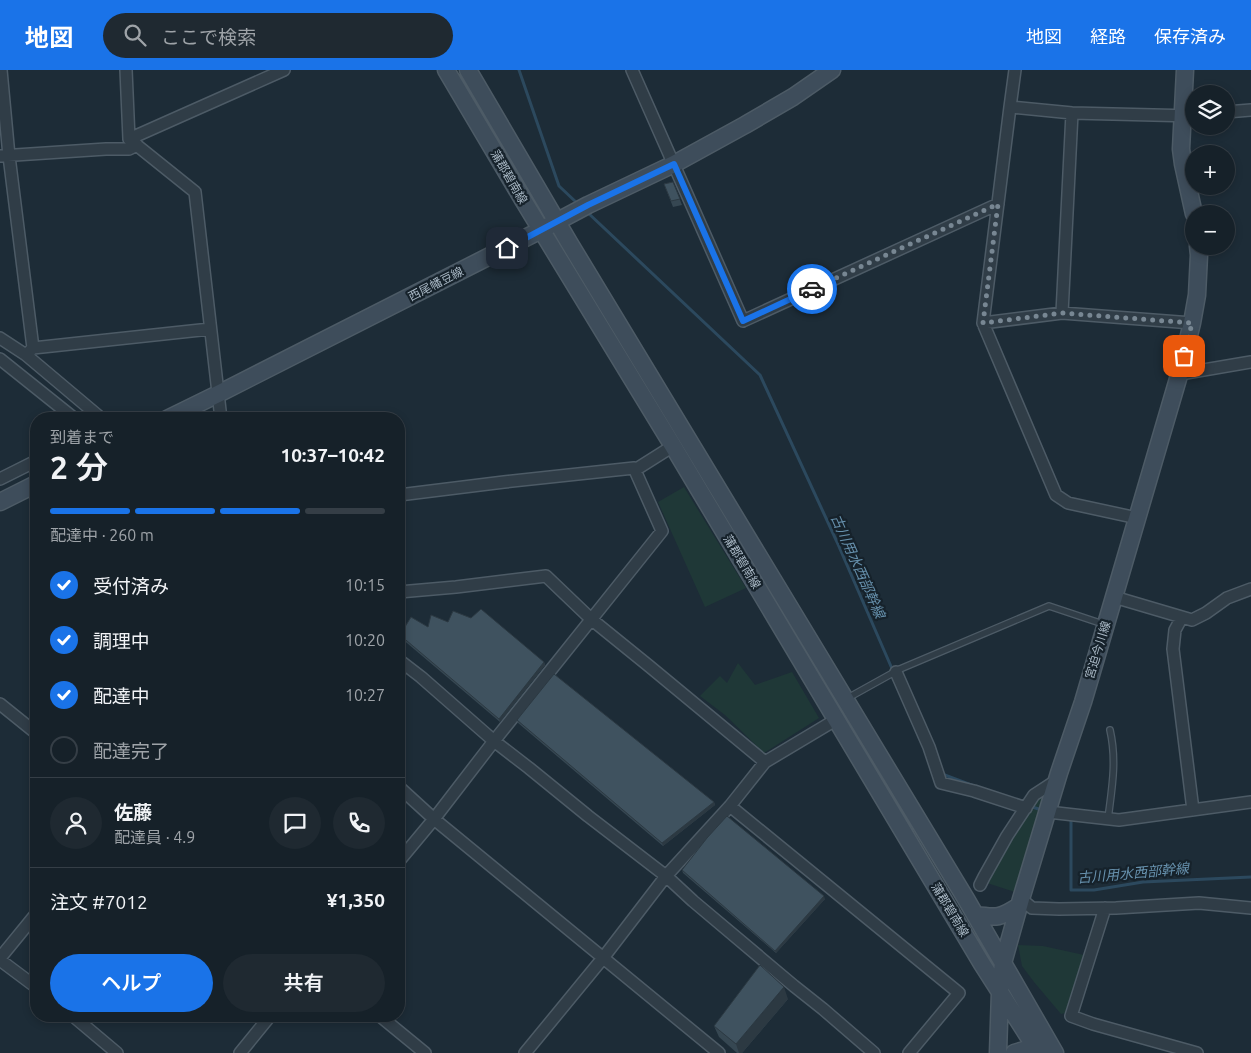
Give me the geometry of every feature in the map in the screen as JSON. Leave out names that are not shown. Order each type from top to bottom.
[{"type":"main road","name":"蒲郡碧南線","points":[[446,70],[982,964],[1039,1053]]},
{"type":"main road","name":"蒲郡碧南線","points":[[468,70],[562,218],[1055,1053]]},
{"type":"main road","name":"西尾幡豆線","points":[[181,412],[562,218],[674,164],[785,102],[832,70]]},
{"type":"main road","points":[[1185,70],[1186,85]]},
{"type":"main road","points":[[1185,130],[1181,149],[1182,164],[1192,205]]},
{"type":"main road","name":"宮迫今川線","points":[[998,1053],[1003,963],[1057,780],[1083,702],[1180,372],[1197,295],[1199,255]]},
{"type":"main road","points":[[0,502],[30,487]]},
{"type":"main road","points":[[975,915],[995,918],[1007,914],[1020,902]]},
{"type":"main road","points":[[1014,1053],[1024,1050],[1031,1053]]},
{"type":"street","points":[[0,70],[4,156],[29,351]]},
{"type":"street","points":[[126,70],[133,142],[195,192],[220,412]]},
{"type":"street","points":[[4,156],[129,149],[133,142],[284,70]]},
{"type":"street","points":[[632,70],[743,321],[998,204]]},
{"type":"street","points":[[1015,70],[983,323],[1056,495],[1068,503],[1137,518]]},
{"type":"street","points":[[1010,107],[1072,113],[1185,116]]},
{"type":"street","points":[[1235,111],[1251,110]]},
{"type":"street","points":[[1062,313],[1072,113]]},
{"type":"street","points":[[983,323],[1062,313],[1192,323]]},
{"type":"street","points":[[29,351],[210,329]]},
{"type":"street","points":[[0,338],[29,351],[94,412]]},
{"type":"street","points":[[0,359],[66,412]]},
{"type":"street","points":[[1180,372],[1186,373],[1251,362]]},
{"type":"street","points":[[635,470],[673,446]]},
{"type":"street","points":[[0,479],[30,464]]},
{"type":"street","points":[[405,494],[634,468],[662,531],[405,854]]},
{"type":"street","points":[[405,591],[546,576],[591,619],[765,762]]},
{"type":"street","points":[[1114,597],[1192,620],[1206,614],[1228,598],[1251,589]]},
{"type":"street","points":[[1182,617],[1175,630],[1173,649],[1193,810]]},
{"type":"street","points":[[405,664],[421,676],[494,741],[666,876],[693,901],[823,1008],[874,1053]]},
{"type":"street","points":[[896,672],[929,747],[940,783],[974,791],[1026,808]]},
{"type":"street","points":[[0,704],[30,728]]},
{"type":"street","points":[[525,1053],[603,958],[666,876],[730,806],[765,762],[836,719]]},
{"type":"street","points":[[980,885],[1007,836],[1034,795],[1057,780]]},
{"type":"street","points":[[405,792],[434,819],[719,1053]]},
{"type":"street","points":[[1048,812],[1119,820],[1251,802]]},
{"type":"street","points":[[730,806],[959,993],[909,1053]]},
{"type":"street","points":[[1020,902],[1032,908],[1059,909],[1199,903],[1251,908]]},
{"type":"street","points":[[1105,908],[1071,1016],[1197,1053]]},
{"type":"street","points":[[30,922],[0,959],[30,982]]},
{"type":"street","points":[[80,1022],[116,1053]]},
{"type":"street","points":[[240,1053],[265,1022]]},
{"type":"street","points":[[387,1022],[425,1053]]},
{"type":"lane","points":[[845,699],[896,672],[1050,606],[1106,625]]},
{"type":"lane","points":[[1108,819],[1114,764],[1110,730]]},
{"type":"green space","points":[[684,487],[746,588],[705,607],[658,502]]},
{"type":"green space","points":[[738,663],[755,685],[792,672],[819,718],[764,753],[725,715],[700,696],[720,676],[727,683]]},
{"type":"green space","points":[[1040,792],[1046,795],[1015,892],[987,883],[1003,847]]},
{"type":"green space","points":[[1018,945],[1043,946],[1084,955],[1065,1013],[1061,1014],[1022,966]]},
{"type":"building","points":[[673,182],[680,199],[671,201],[664,184]]},
{"type":"building","points":[[481,609],[544,662],[499,719],[405,639],[405,627],[411,617],[428,627],[431,615],[448,622],[453,611],[471,618]]},
{"type":"building","points":[[554,674],[714,802],[662,843],[517,720]]},
{"type":"building","points":[[727,816],[824,896],[775,951],[682,870]]},
{"type":"building","points":[[760,965],[784,987],[736,1044],[714,1026]]},
{"type":"waterway","name":"古川用水西部幹線","points":[[519,70],[559,186],[577,203]]},
{"type":"waterway","name":"古川用水西部幹線","points":[[586,211],[760,375],[837,542],[893,671]]},
{"type":"waterway","name":"古川用水西部幹線","points":[[942,774],[974,786]]},
{"type":"waterway","name":"古川用水西部幹線","points":[[1029,806],[1042,810]]},
{"type":"waterway","name":"古川用水西部幹線","points":[[1067,819],[1071,820],[1071,890],[1094,890],[1143,882],[1251,877]]},
{"type":"way so far","points":[[812,289],[998,204],[983,323],[1062,313],[1192,323],[1184,356]]},
{"type":"route","points":[[507,248],[588,205],[674,164],[743,321],[812,289]]}]
